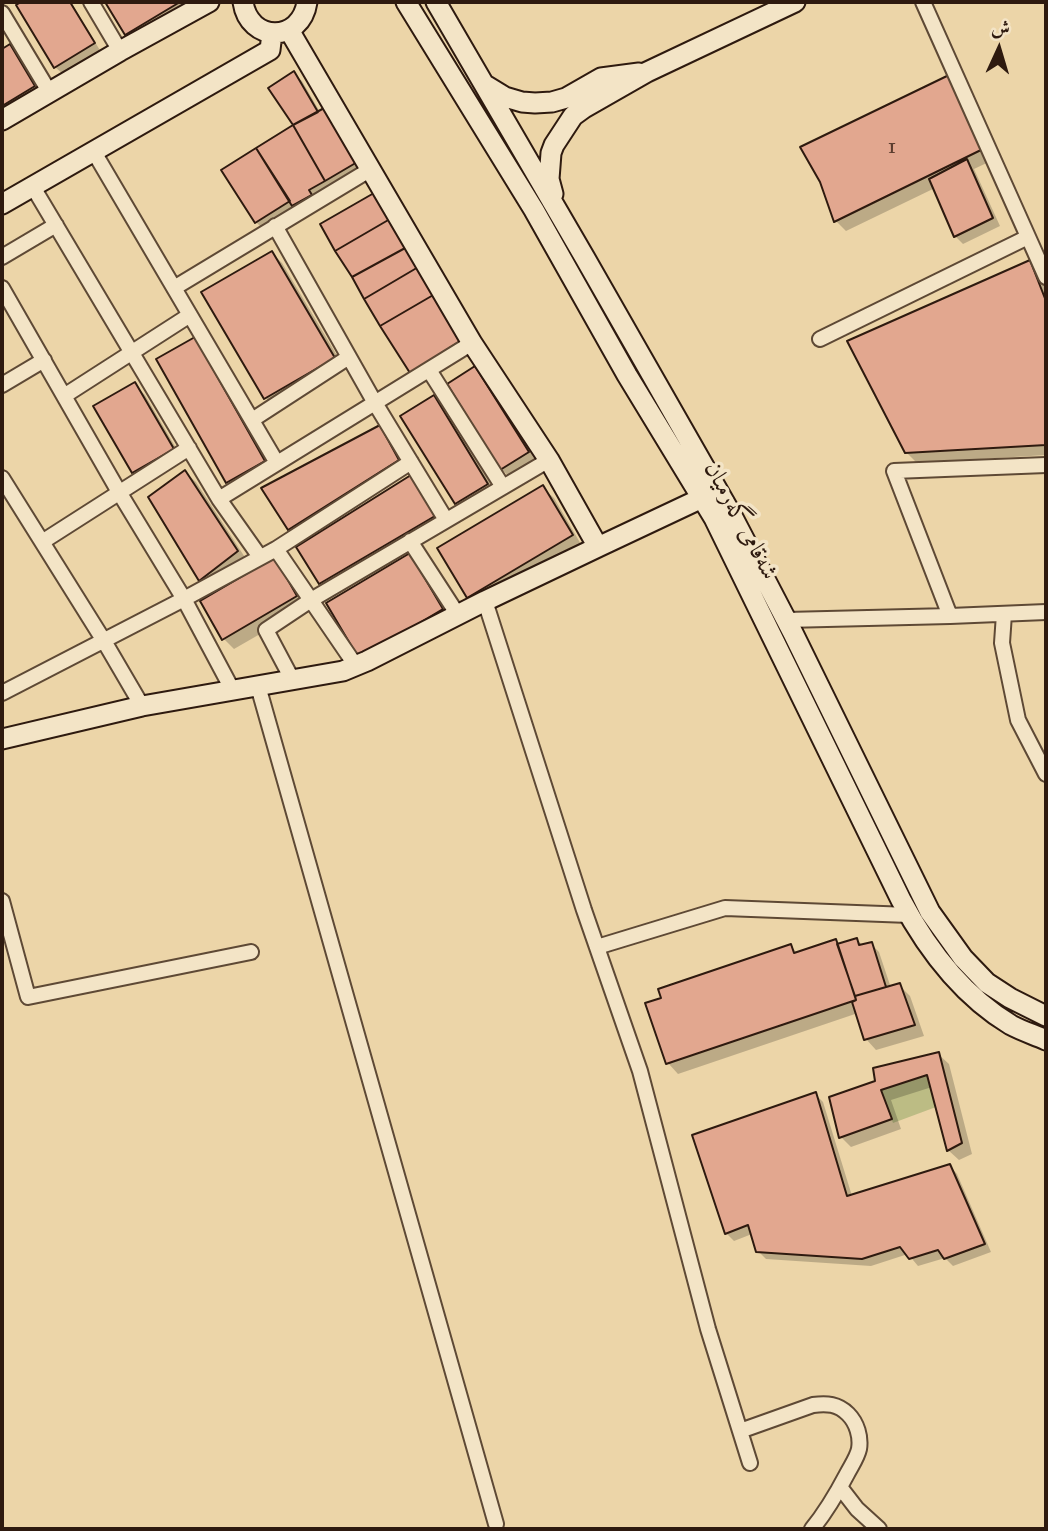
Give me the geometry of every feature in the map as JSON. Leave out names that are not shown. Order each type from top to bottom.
[{"type":"main road","points":[[2,120],[209,2]]},
{"type":"main road","points":[[243,2],[249,20],[263,31],[280,32],[296,26],[302,19],[307,2]]},
{"type":"main road","name":"شەقامی گەرمیان","points":[[436,2],[730,512],[930,912],[963,958],[997,991],[1046,1016]]},
{"type":"main road","points":[[555,205],[549,179],[550,163],[554,145],[573,116],[584,107],[647,72],[795,2]]},
{"type":"main road","name":"شەقامی گەرمیان","points":[[412,4],[534,210],[617,359],[702,498],[909,915],[930,948],[966,990],[1012,1025],[1046,1040]]},
{"type":"main road","points":[[2,204],[270,50],[280,32]]},
{"type":"main road","points":[[280,32],[370,169],[472,343],[549,460],[598,547]]},
{"type":"main road","points":[[484,84],[505,97],[535,103],[552,102],[566,98],[601,78],[647,72]]},
{"type":"main road","points":[[617,359],[637,348]]},
{"type":"main road","points":[[3,737],[142,706],[343,671],[702,498]]},
{"type":"street","points":[[91,2],[120,51]]},
{"type":"street","points":[[923,2],[1046,277]]},
{"type":"street","points":[[2,13],[7,32],[50,93]]},
{"type":"street","points":[[93,152],[277,463]]},
{"type":"street","points":[[174,288],[370,169]]},
{"type":"street","points":[[33,187],[219,499],[260,557]]},
{"type":"street","points":[[2,257],[56,225]]},
{"type":"street","points":[[275,226],[375,403],[446,520]]},
{"type":"street","points":[[820,339],[1028,237]]},
{"type":"street","points":[[2,288],[184,599],[233,691]]},
{"type":"street","points":[[64,396],[190,315]]},
{"type":"street","points":[[219,499],[472,343]]},
{"type":"street","points":[[252,420],[349,357]]},
{"type":"street","points":[[2,385],[44,360]]},
{"type":"street","points":[[429,370],[503,487]]},
{"type":"street","points":[[42,542],[188,448]]},
{"type":"street","points":[[292,680],[266,630],[311,600],[549,460]]},
{"type":"street","points":[[2,693],[276,549],[411,462]]},
{"type":"street","points":[[950,616],[894,471],[1046,465]]},
{"type":"street","points":[[2,478],[142,706]]},
{"type":"street","points":[[410,541],[458,615]]},
{"type":"street","points":[[276,549],[356,666]]},
{"type":"street","points":[[485,601],[639,1071],[708,1329],[750,1463]]},
{"type":"street","points":[[786,620],[1046,612]]},
{"type":"street","points":[[1004,614],[1002,643],[1017,720],[1046,774]]},
{"type":"street","points":[[258,686],[496,1524]]},
{"type":"street","points":[[2,901],[27,997],[251,952]]},
{"type":"street","points":[[597,947],[726,908],[909,915]]},
{"type":"street","points":[[740,1431],[823,1403],[843,1409],[851,1416],[859,1437],[859,1452],[828,1508],[812,1529]]},
{"type":"street","points":[[840,1487],[857,1509],[879,1529]]},
{"type":"green space","points":[[927,1075],[936,1107],[893,1123],[881,1090]]},
{"type":"building","points":[[21,2],[70,2],[95,43],[54,68],[16,5]]},
{"type":"building","points":[[105,2],[180,2],[125,35]]},
{"type":"building","points":[[10,44],[35,86],[2,106],[2,49]]},
{"type":"building","points":[[294,71],[318,112],[293,125],[268,88]]},
{"type":"building","points":[[949,75],[983,149],[834,222],[820,182],[800,147]]},
{"type":"building","points":[[326,107],[359,161],[325,181],[293,125]]},
{"type":"building","points":[[293,125],[325,181],[309,190],[312,195],[292,206],[256,148]]},
{"type":"building","points":[[256,148],[290,201],[255,223],[221,170]]},
{"type":"building","points":[[967,159],[993,218],[954,237],[929,179]]},
{"type":"building","points":[[374,193],[390,219],[335,251],[320,224]]},
{"type":"building","points":[[390,219],[407,247],[352,277],[335,251]]},
{"type":"building","points":[[407,247],[420,266],[364,299],[352,277]]},
{"type":"building","points":[[272,251],[335,358],[264,399],[201,292]]},
{"type":"building","points":[[1030,260],[1046,301],[1046,445],[905,453],[847,341]]},
{"type":"building","points":[[420,266],[435,294],[380,326],[364,299]]},
{"type":"building","points":[[435,294],[462,340],[410,373],[380,326]]},
{"type":"building","points":[[195,337],[265,461],[226,483],[156,359]]},
{"type":"building","points":[[475,366],[529,452],[500,470],[447,384]]},
{"type":"building","points":[[135,382],[174,449],[132,473],[93,406]]},
{"type":"building","points":[[434,395],[488,484],[455,504],[400,416]]},
{"type":"building","points":[[380,425],[399,460],[288,530],[261,488]]},
{"type":"building","points":[[185,470],[238,551],[199,581],[148,497]]},
{"type":"building","points":[[411,475],[435,516],[319,584],[296,547]]},
{"type":"building","points":[[543,485],[573,535],[467,598],[437,548]]},
{"type":"building","points":[[410,553],[443,609],[359,659],[326,603]]},
{"type":"building","points":[[275,557],[297,596],[222,640],[200,601]]},
{"type":"building","points":[[857,938],[859,945],[872,942],[886,987],[855,996],[837,944]]},
{"type":"building","points":[[836,939],[856,1000],[666,1064],[645,1003],[661,998],[658,989],[791,944],[794,953]]},
{"type":"building","points":[[900,983],[915,1025],[864,1040],[852,1002],[856,1000],[855,996]]},
{"type":"building","points":[[939,1052],[962,1143],[947,1151],[927,1075],[881,1090],[892,1119],[839,1138],[829,1097],[875,1081],[873,1068]]},
{"type":"building","points":[[816,1092],[847,1196],[950,1164],[985,1244],[944,1259],[938,1250],[909,1259],[900,1247],[862,1259],[756,1252],[748,1225],[725,1234],[692,1135]]}]
